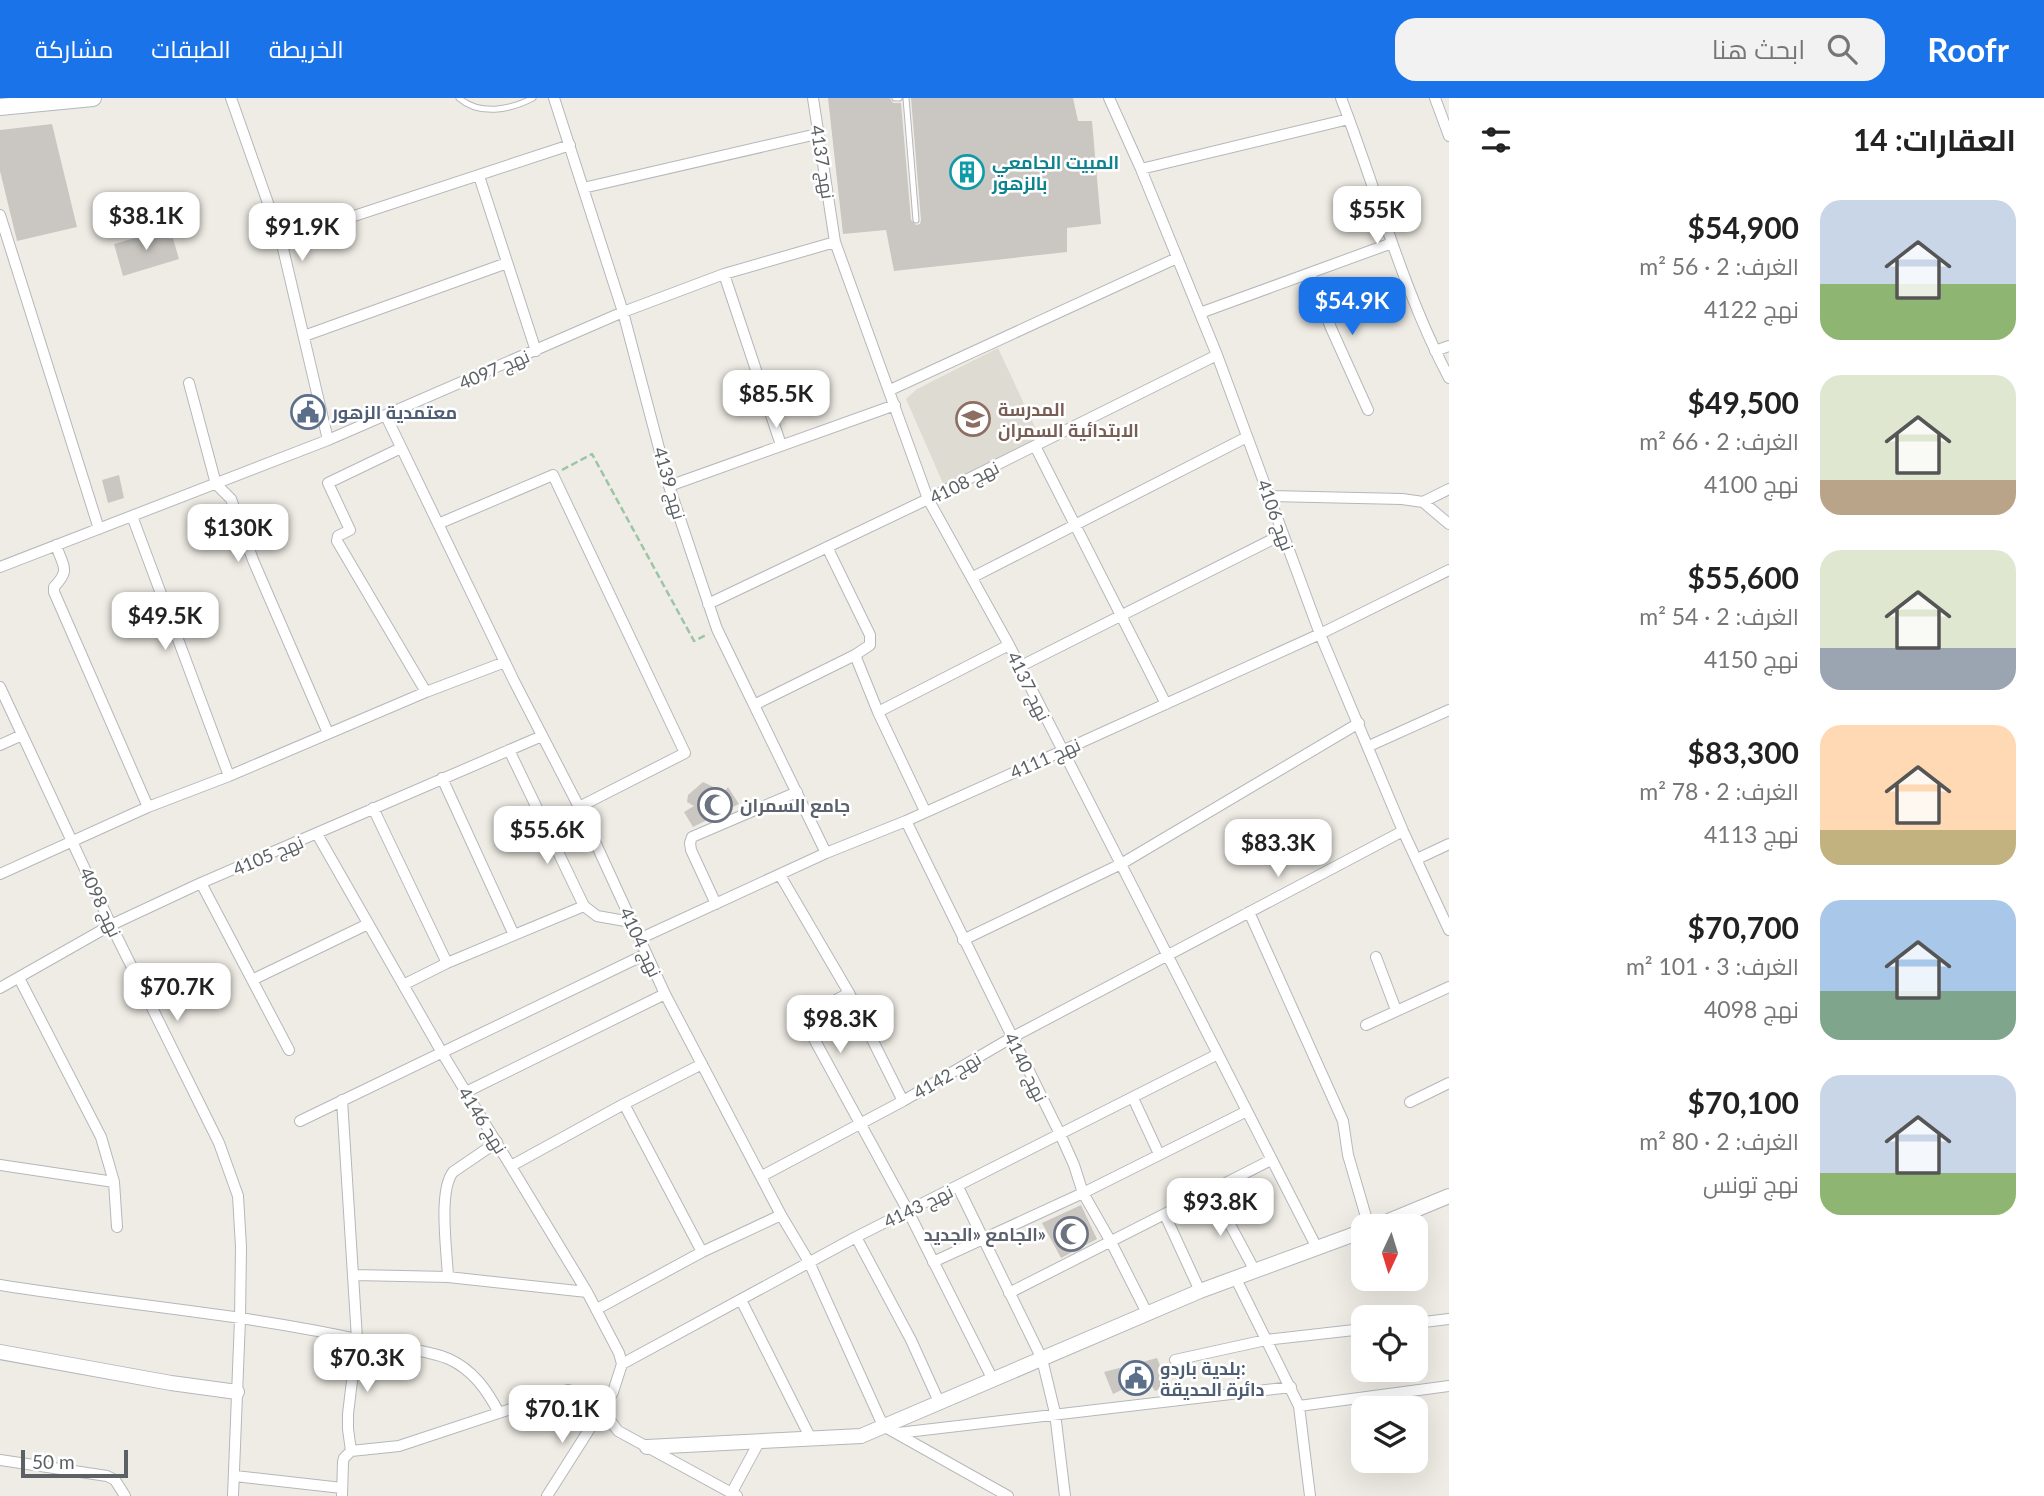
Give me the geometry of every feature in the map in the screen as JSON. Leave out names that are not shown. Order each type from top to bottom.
[{"type":"main road","points":[[0,107],[93,98]]},
{"type":"street","points":[[231,98],[281,240],[328,440]]},
{"type":"street","name":"نهج 4139","points":[[554,98],[623,312],[669,486],[717,629],[826,853]]},
{"type":"street","name":"نهج 4137","points":[[813,98],[835,242],[929,499],[1009,645],[1317,1248]]},
{"type":"street","name":"نهج 4106","points":[[1110,98],[1217,355],[1320,634],[1403,831],[1449,930]]},
{"type":"street","points":[[1341,98],[1392,243],[1435,351],[1449,378]]},
{"type":"street","points":[[1435,98],[1449,136]]},
{"type":"street","points":[[1141,169],[1349,119]]},
{"type":"street","points":[[583,188],[817,134]]},
{"type":"street","points":[[281,240],[570,145]]},
{"type":"street","points":[[479,176],[536,351]]},
{"type":"street","points":[[0,215],[3,238],[99,529]]},
{"type":"street","name":"نهج 4097","points":[[0,567],[328,440],[623,312],[724,274],[835,242]]},
{"type":"street","points":[[1200,313],[1392,243]]},
{"type":"street","points":[[890,390],[1177,258]]},
{"type":"street","points":[[304,336],[507,263]]},
{"type":"street","points":[[724,274],[781,444]]},
{"type":"street","points":[[1310,274],[1368,410]]},
{"type":"street","points":[[1435,351],[1449,346]]},
{"type":"street","name":"نهج 4108","points":[[708,604],[929,499],[1217,355]]},
{"type":"street","points":[[189,383],[216,484],[231,499],[253,560],[328,733]]},
{"type":"street","points":[[669,486],[895,405]]},
{"type":"street","name":"نهج 4104","points":[[386,415],[505,662],[579,807],[664,994],[781,1215],[809,1262],[892,1430]]},
{"type":"street","points":[[973,577],[1247,437]]},
{"type":"street","points":[[1035,446],[1166,704]]},
{"type":"street","points":[[401,448],[328,483],[350,530],[338,536],[337,540],[426,692]]},
{"type":"street","points":[[438,524],[553,475],[685,753],[579,807]]},
{"type":"street","points":[[1423,502],[1449,489]]},
{"type":"street","points":[[1270,496],[1402,499],[1423,502],[1449,524]]},
{"type":"street","points":[[132,516],[229,776]]},
{"type":"street","points":[[1019,667],[1283,534]]},
{"type":"street","points":[[56,545],[65,573],[63,579],[54,587],[54,592],[148,807]]},
{"type":"street","points":[[754,705],[870,645],[870,635],[827,547]]},
{"type":"street","name":"نهج 4111","points":[[639,939],[1320,634],[1449,570]]},
{"type":"street","points":[[878,712],[1009,645]]},
{"type":"street","points":[[855,655],[878,712],[925,811]]},
{"type":"street","points":[[0,874],[148,807],[505,662]]},
{"type":"street","name":"نهج 4098","points":[[0,687],[230,1171],[240,1216],[240,1319],[233,1496]]},
{"type":"street","points":[[1369,747],[1449,710]]},
{"type":"street","points":[[964,940],[1121,864],[1359,723]]},
{"type":"street","points":[[0,745],[22,735]]},
{"type":"street","name":"نهج 4105","points":[[0,988],[111,925],[201,883],[542,736]]},
{"type":"street","points":[[509,750],[584,906],[597,916],[631,922]]},
{"type":"street","points":[[442,778],[514,935]]},
{"type":"street","points":[[716,904],[691,850],[692,837],[797,792]]},
{"type":"street","points":[[373,808],[447,963]]},
{"type":"street","name":"نهج 4140","points":[[906,821],[1060,1136],[1083,1194],[1147,1313]]},
{"type":"street","name":"نهج 4142","points":[[762,1176],[903,1101],[1012,1038],[1403,831]]},
{"type":"street","name":"نهج 4146","points":[[317,834],[441,1051],[597,1309],[622,1364]]},
{"type":"street","points":[[1417,859],[1449,844]]},
{"type":"street","points":[[780,875],[849,993],[903,1101]]},
{"type":"street","points":[[201,883],[289,1051]]},
{"type":"street","points":[[405,984],[447,963],[584,906]]},
{"type":"street","points":[[1249,912],[1343,1121],[1348,1155],[1367,1214]]},
{"type":"street","points":[[252,980],[368,924]]},
{"type":"street","points":[[300,1121],[646,954]]},
{"type":"street","points":[[1376,957],[1396,1010]]},
{"type":"street","points":[[19,978],[101,1137],[114,1182],[117,1227]]},
{"type":"street","points":[[1366,1025],[1449,987]]},
{"type":"street","points":[[849,993],[812,1013],[807,1021],[859,1125],[908,1211],[993,1380]]},
{"type":"street","points":[[466,1092],[664,994]]},
{"type":"street","name":"نهج 4143","points":[[622,1364],[856,1237],[1218,1054]]},
{"type":"street","points":[[511,1166],[702,1064]]},
{"type":"street","points":[[1410,1102],[1449,1083]]},
{"type":"street","points":[[1133,1098],[1159,1154]]},
{"type":"street","points":[[342,1100],[358,1339],[348,1414],[351,1451]]},
{"type":"street","points":[[624,1104],[702,1252]]},
{"type":"street","points":[[933,1262],[1083,1194],[1247,1111]]},
{"type":"street","points":[[448,1277],[445,1198],[448,1178],[497,1142]]},
{"type":"street","points":[[0,1154],[3,1166],[114,1182]]},
{"type":"street","points":[[1009,1293],[1271,1160]]},
{"type":"street","points":[[958,1187],[1042,1359],[1055,1413],[1065,1496]]},
{"type":"street","points":[[1212,1191],[1255,1271]]},
{"type":"street","points":[[1404,1214],[1449,1196]]},
{"type":"street","points":[[597,1309],[702,1252],[781,1215]]},
{"type":"street","points":[[1165,1215],[1200,1291]]},
{"type":"street","points":[[892,1430],[940,1404],[1147,1313],[1351,1235]]},
{"type":"street","points":[[856,1237],[911,1340],[940,1404]]},
{"type":"street","points":[[355,1275],[448,1277],[587,1292]]},
{"type":"street","points":[[1236,1279],[1292,1387],[1299,1406],[1310,1496]]},
{"type":"street","points":[[0,1286],[240,1319],[358,1339],[448,1359],[475,1377],[490,1395],[499,1413]]},
{"type":"street","points":[[741,1300],[811,1439]]},
{"type":"street","points":[[1428,1322],[1449,1319]]},
{"type":"street","points":[[1175,1360],[1266,1340],[1351,1330]]},
{"type":"street","points":[[0,1352],[171,1383],[237,1389]]},
{"type":"street","points":[[547,1496],[603,1411],[620,1376],[622,1364]]},
{"type":"street","points":[[1299,1406],[1449,1386]]},
{"type":"street","points":[[647,1447],[861,1436],[892,1430],[1292,1387]]},
{"type":"street","points":[[235,1476],[342,1492],[344,1458],[351,1451],[399,1446],[568,1391],[588,1397],[618,1431],[734,1494],[759,1442]]},
{"type":"street","points":[[892,1430],[1008,1496]]},
{"type":"street","points":[[0,1460],[61,1468],[116,1480],[125,1496]]},
{"type":"lane","points":[[459,98],[468,105],[483,110],[520,105],[533,98]]},
{"type":"lane","points":[[906,98],[916,220]]},
{"type":"path","points":[[553,475],[592,454],[694,641],[717,629]]},
{"type":"shaded area","name":"المدرسة الابتدائية السمران","points":[[998,348],[1041,440],[945,488],[906,399],[917,389]]},
{"type":"building","name":"المبيت الجامعي بالزهور","points":[[828,98],[890,98],[893,103],[901,103],[911,220],[916,225],[920,224],[921,220],[911,98],[1073,98],[1078,121],[1092,121],[1101,224],[1067,228],[1067,252],[894,271],[886,230],[843,234]]},
{"type":"building","points":[[52,124],[77,227],[17,241],[0,171],[0,130]]},
{"type":"building","points":[[170,228],[179,259],[123,276],[114,244]]},
{"type":"building","name":"معتمدية الزهور","points":[[310,400],[316,422],[302,423],[299,402]]},
{"type":"building","points":[[119,475],[124,498],[108,503],[102,480]]},
{"type":"building","name":"جامع السمران","points":[[703,782],[724,792],[728,787],[739,804],[693,827],[684,812],[694,806],[687,802],[688,795]]},
{"type":"building","name":"الجامع «الجديد»","points":[[1081,1205],[1097,1239],[1061,1258],[1042,1223]]},
{"type":"building","name":"بلدية باردو: دائرة الحديقة","points":[[1157,1358],[1168,1386],[1155,1391],[1151,1385],[1144,1391],[1134,1384],[1113,1394],[1104,1372]]},
{"type":"place","name":"المبيت الجامعي بالزهور","points":[[967,172]]},
{"type":"place","name":"معتمدية الزهور","points":[[308,412]]},
{"type":"place","name":"المدرسة الابتدائية السمران","points":[[973,419]]},
{"type":"place","name":"جامع السمران","points":[[715,805]]},
{"type":"place","name":"الجامع «الجديد»","points":[[1071,1234]]},
{"type":"place","name":"بلدية باردو: دائرة الحديقة","points":[[1136,1378]]}]
